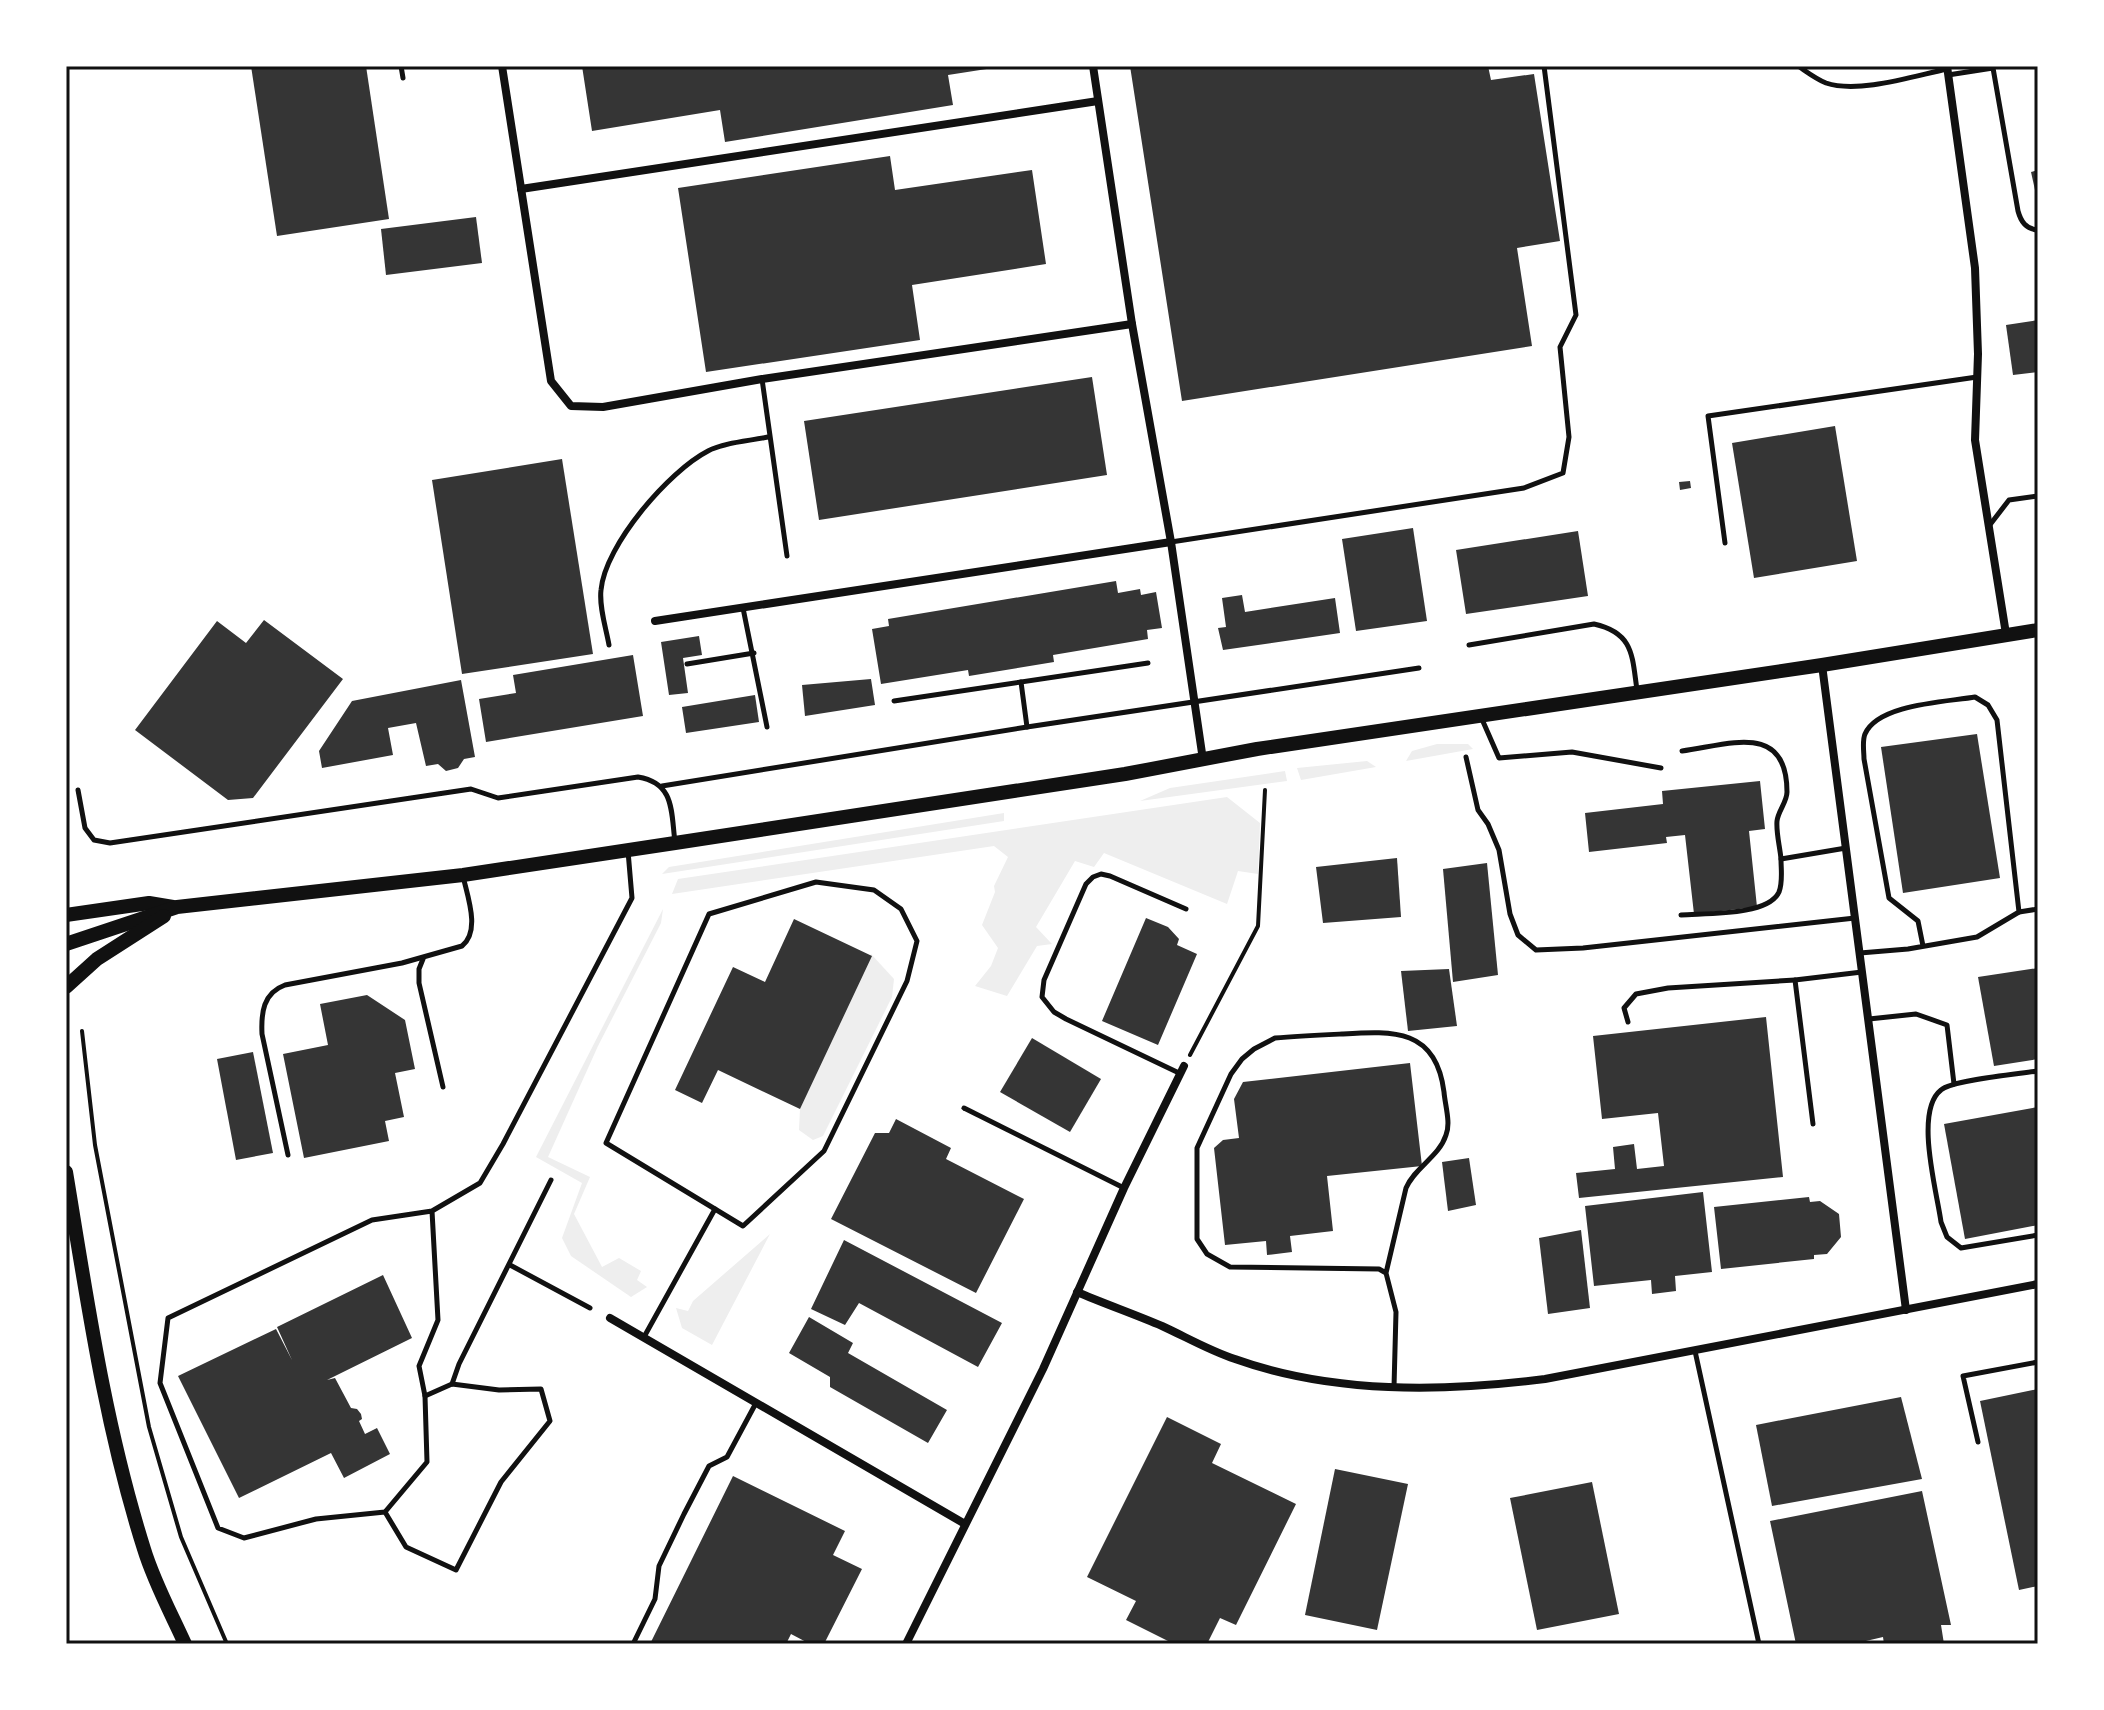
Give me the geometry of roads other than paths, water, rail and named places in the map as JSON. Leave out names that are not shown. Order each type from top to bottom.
[{"type":"main road","points":[[66,944],[177,907],[463,875],[2038,630]]},
{"type":"main road","points":[[66,915],[149,903],[177,907]]},
{"type":"main road","points":[[66,987],[97,959],[177,907]]},
{"type":"main road","points":[[66,1172],[99,1373],[126,1481],[144,1551],[185,1644]]},
{"type":"street","points":[[502,66],[551,381],[571,406],[603,407],[762,379],[1132,324]]},
{"type":"street","points":[[1093,66],[1132,324],[1171,542],[1203,760]]},
{"type":"street","points":[[1947,70],[1975,268],[1978,377],[1975,440],[2006,634]]},
{"type":"street","points":[[521,189],[1098,101]]},
{"type":"street","points":[[655,621],[1171,542]]},
{"type":"street","points":[[1822,665],[1906,1310]]},
{"type":"street","points":[[906,1644],[1043,1369],[1124,1188],[1182,1070]]},
{"type":"street","points":[[1077,1292],[1235,1359],[1309,1379],[1394,1387],[1492,1386],[1695,1351],[2038,1284]]},
{"type":"street","points":[[610,1318],[965,1524]]},
{"type":"lane","points":[[401,66],[403,78]]},
{"type":"lane","points":[[1171,542],[1524,488],[1563,473],[1569,437],[1560,347],[1576,315],[1544,66]]},
{"type":"lane","points":[[1798,66],[1824,83],[1839,86],[1858,86],[1947,70],[1993,68],[2021,222],[2038,230]]},
{"type":"lane","points":[[1725,543],[1708,416],[1978,377]]},
{"type":"lane","points":[[762,379],[787,556]]},
{"type":"lane","points":[[609,645],[600,593],[604,570],[643,507],[683,467],[710,449],[768,437]]},
{"type":"lane","points":[[1989,527],[2009,500],[2038,496]]},
{"type":"lane","points":[[743,608],[767,727]]},
{"type":"lane","points":[[1469,645],[1594,624],[1611,628],[1631,649],[1637,692]]},
{"type":"lane","points":[[687,664],[754,653]]},
{"type":"lane","points":[[894,701],[1148,663]]},
{"type":"lane","points":[[662,786],[1419,668]]},
{"type":"lane","points":[[1021,682],[1027,727]]},
{"type":"lane","points":[[1923,946],[1918,921],[1889,898],[1864,759],[1864,736],[1874,721],[1891,712],[1975,697],[1988,705],[1997,720],[2019,912]]},
{"type":"lane","points":[[1480,716],[1499,758],[1572,752],[1661,768]]},
{"type":"lane","points":[[1681,915],[1754,909],[1778,895],[1781,859],[1777,822],[1788,795],[1781,761],[1773,748],[1758,742],[1682,751]]},
{"type":"lane","points":[[1466,757],[1478,810],[1499,850],[1510,914],[1518,935],[1536,950],[1583,948],[1855,918]]},
{"type":"lane","points":[[78,790],[85,828],[94,840],[110,843],[471,789],[498,798],[638,777],[652,779],[662,786],[669,801],[675,843]]},
{"type":"lane","points":[[1781,859],[1846,848]]},
{"type":"lane","points":[[432,1211],[438,1320],[419,1366],[425,1396],[427,1462],[385,1512],[316,1519],[244,1538],[218,1528],[160,1383],[168,1318],[372,1220],[432,1211],[480,1183],[632,898],[628,850]]},
{"type":"lane","points":[[288,1155],[262,1034],[261,1017],[269,996],[276,988],[285,985],[423,958],[449,951],[468,941],[471,919],[463,875]]},
{"type":"lane","points":[[1182,1070],[1066,1019],[1054,1012],[1042,997],[1044,980],[1078,900],[1093,877],[1110,876],[1186,909]]},
{"type":"lane","points":[[816,882],[874,890],[901,909],[917,941],[907,981],[824,1151],[743,1226],[715,1209],[606,1143],[709,914],[816,882]]},
{"type":"lane","points":[[1859,953],[1977,937],[2019,912],[2038,909]]},
{"type":"lane","points":[[423,958],[419,983],[443,1087]]},
{"type":"lane","points":[[1628,1022],[1624,1008],[1636,994],[1668,988],[1795,980],[1862,972]]},
{"type":"lane","points":[[1795,980],[1813,1124]]},
{"type":"lane","points":[[1868,1019],[1916,1014],[1947,1025],[1954,1084]]},
{"type":"lane","points":[[1386,1273],[1379,1269],[1230,1267],[1207,1254],[1197,1239],[1197,1148],[1231,1074],[1242,1059],[1265,1041],[1389,1032],[1421,1044],[1438,1068],[1448,1128],[1438,1150],[1412,1175],[1406,1188],[1386,1273],[1396,1312],[1394,1387]]},
{"type":"lane","points":[[2038,1071],[1954,1084],[1941,1089],[1932,1102],[1926,1122],[1941,1222],[1947,1237],[1961,1248],[2038,1235]]},
{"type":"lane","points":[[964,1108],[1124,1188]]},
{"type":"lane","points":[[452,1384],[551,1180]]},
{"type":"lane","points":[[644,1337],[715,1209]]},
{"type":"lane","points":[[510,1264],[590,1308]]},
{"type":"lane","points":[[1695,1351],[1759,1644]]},
{"type":"lane","points":[[1978,1442],[1963,1376],[2038,1362]]},
{"type":"lane","points":[[385,1512],[406,1547],[456,1570],[501,1482],[550,1421],[541,1389],[499,1390],[452,1384],[425,1396]]},
{"type":"lane","points":[[633,1644],[655,1599],[659,1566],[684,1514],[709,1466],[727,1457],[757,1403]]}]
